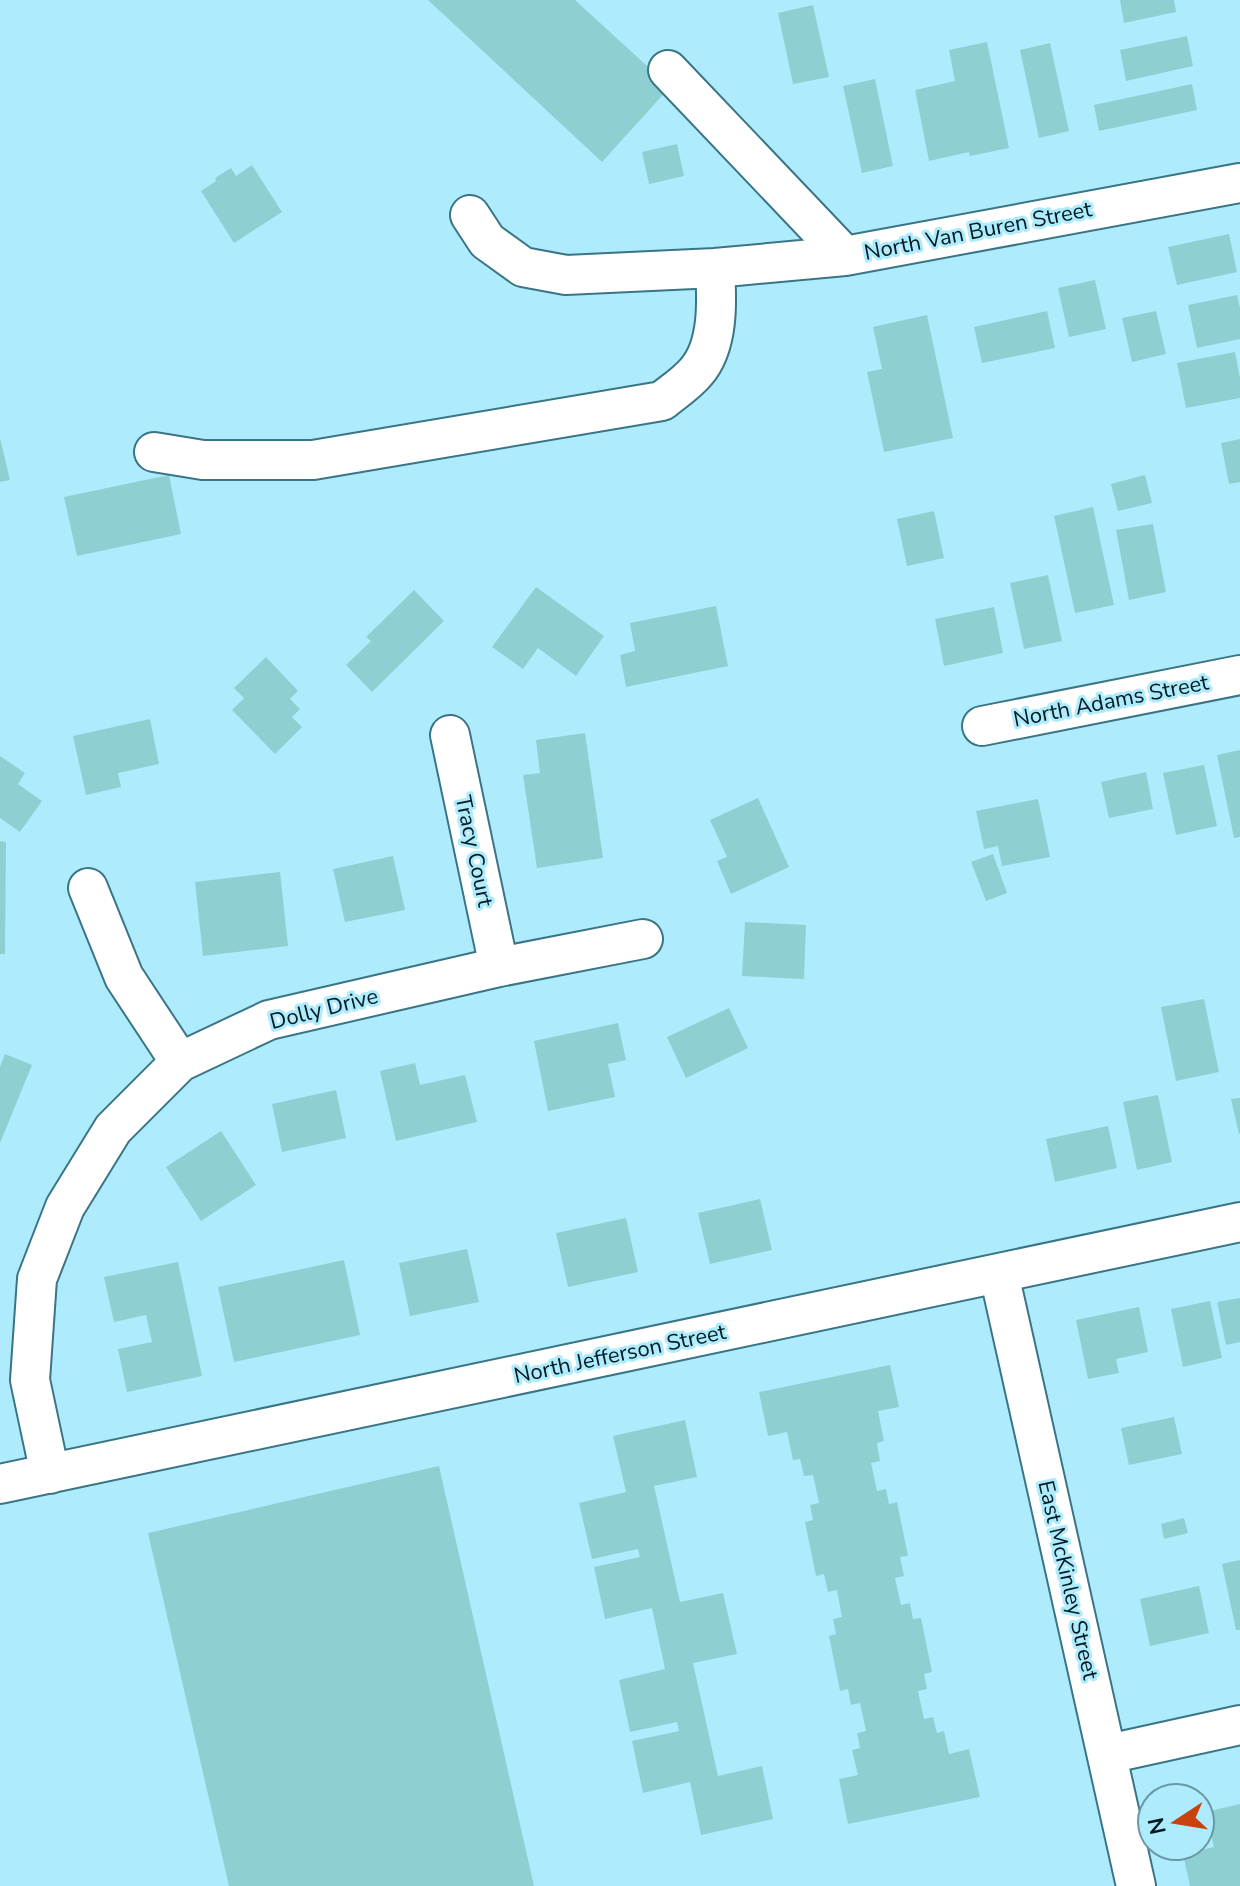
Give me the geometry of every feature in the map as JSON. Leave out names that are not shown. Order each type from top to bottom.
[{"type":"street","points":[[668,70],[845,256]]},
{"type":"street","name":"North Van Buren Street","points":[[470,215],[487,241],[523,267],[566,275],[715,268],[845,256],[1240,183]]},
{"type":"street","points":[[154,452],[203,460],[313,460],[662,401],[697,372],[712,341],[717,299],[715,268]]},
{"type":"street","name":"North Adams Street","points":[[982,726],[1240,675]]},
{"type":"street","name":"Tracy Court","points":[[450,735],[499,967]]},
{"type":"street","points":[[88,888],[124,977],[180,1062]]},
{"type":"street","name":"Dolly Drive","points":[[50,1474],[30,1380],[37,1279],[65,1207],[113,1129],[180,1062],[269,1020],[499,967],[643,939]]},
{"type":"street","name":"North Jefferson Street","points":[[0,1484],[1240,1222]]},
{"type":"street","name":"East McKinley Street","points":[[999,1274],[1136,1886]]},
{"type":"street","points":[[1108,1754],[1240,1725]]},
{"type":"building","points":[[428,0],[575,0],[670,87],[602,162]]},
{"type":"building","points":[[1120,0],[1174,0],[1176,12],[1124,23]]},
{"type":"building","points":[[813,5],[829,77],[793,84],[778,13]]},
{"type":"building","points":[[1187,36],[1193,66],[1126,81],[1120,50]]},
{"type":"building","points":[[987,42],[1009,148],[970,156],[969,152],[929,161],[915,90],[955,81],[949,50]]},
{"type":"building","points":[[1050,43],[1069,131],[1039,138],[1020,50]]},
{"type":"building","points":[[875,79],[893,166],[862,173],[843,86]]},
{"type":"building","points":[[1192,84],[1197,110],[1099,131],[1094,105]]},
{"type":"building","points":[[677,144],[684,176],[649,184],[642,152]]},
{"type":"building","points":[[252,165],[282,212],[234,243],[201,191],[231,168],[236,176]]},
{"type":"building","points":[[1229,234],[1237,272],[1177,285],[1168,247]]},
{"type":"building","points":[[1095,280],[1106,329],[1069,337],[1058,288]]},
{"type":"building","points":[[1237,295],[1240,339],[1197,348],[1188,305]]},
{"type":"building","points":[[1047,311],[1055,348],[982,363],[974,327]]},
{"type":"building","points":[[1156,311],[1166,354],[1132,362],[1122,318]]},
{"type":"building","points":[[927,315],[953,438],[884,452],[867,372],[882,369],[873,327]]},
{"type":"building","points":[[1235,352],[1240,398],[1186,408],[1177,363]]},
{"type":"building","points":[[0,438],[10,480],[0,482]]},
{"type":"building","points":[[1240,439],[1240,482],[1229,484],[1221,443]]},
{"type":"building","points":[[169,475],[181,534],[77,556],[64,497]]},
{"type":"building","points":[[1145,475],[1152,503],[1118,511],[1111,484]]},
{"type":"building","points":[[1093,507],[1114,605],[1075,613],[1054,516]]},
{"type":"building","points":[[934,511],[944,558],[907,566],[897,519]]},
{"type":"building","points":[[1153,524],[1166,592],[1129,600],[1116,530]]},
{"type":"building","points":[[1048,575],[1062,641],[1024,649],[1010,583]]},
{"type":"building","points":[[536,587],[604,636],[576,676],[538,648],[523,669],[492,647]]},
{"type":"building","points":[[414,590],[444,621],[372,692],[346,665],[371,641],[366,637]]},
{"type":"building","points":[[716,606],[728,666],[626,687],[620,655],[635,651],[630,623]]},
{"type":"building","points":[[994,607],[1003,653],[944,666],[935,619]]},
{"type":"building","points":[[266,657],[298,691],[290,699],[300,709],[292,717],[302,727],[275,754],[232,710],[244,698],[234,688]]},
{"type":"building","points":[[150,719],[159,764],[118,773],[121,787],[86,795],[73,736]]},
{"type":"building","points":[[585,733],[603,858],[537,868],[523,775],[540,773],[536,740]]},
{"type":"building","points":[[1240,750],[1240,837],[1234,838],[1217,755]]},
{"type":"building","points":[[0,756],[25,773],[18,784],[42,801],[20,832],[0,818]]},
{"type":"building","points":[[1204,765],[1217,826],[1176,835],[1163,773]]},
{"type":"building","points":[[1146,772],[1153,809],[1109,818],[1101,782]]},
{"type":"building","points":[[758,798],[789,867],[731,894],[717,861],[727,857],[710,820]]},
{"type":"building","points":[[1038,799],[1050,857],[1002,866],[998,846],[984,849],[976,811]]},
{"type":"building","points":[[0,841],[6,842],[5,954],[0,954]]},
{"type":"building","points":[[993,854],[1007,893],[986,901],[971,862]]},
{"type":"building","points":[[393,856],[405,910],[345,922],[333,869]]},
{"type":"building","points":[[280,872],[288,946],[203,956],[195,882]]},
{"type":"building","points":[[745,922],[806,925],[804,979],[742,976]]},
{"type":"building","points":[[1204,999],[1219,1072],[1176,1081],[1161,1007]]},
{"type":"building","points":[[729,1008],[748,1048],[686,1078],[667,1037]]},
{"type":"building","points":[[618,1023],[626,1060],[608,1064],[615,1097],[548,1111],[534,1041]]},
{"type":"building","points":[[5,1054],[32,1065],[0,1143],[0,1067]]},
{"type":"building","points":[[415,1063],[420,1085],[465,1075],[477,1122],[396,1141],[380,1071]]},
{"type":"building","points":[[336,1090],[346,1138],[282,1152],[272,1104]]},
{"type":"building","points":[[1158,1095],[1172,1162],[1137,1170],[1123,1102]]},
{"type":"building","points":[[1240,1098],[1240,1134],[1239,1134],[1231,1099]]},
{"type":"building","points":[[1108,1126],[1117,1168],[1055,1182],[1046,1139]]},
{"type":"building","points":[[221,1131],[256,1185],[201,1221],[166,1167]]},
{"type":"building","points":[[760,1199],[772,1250],[710,1264],[698,1213]]},
{"type":"building","points":[[626,1218],[638,1272],[568,1287],[556,1233]]},
{"type":"building","points":[[467,1249],[479,1302],[410,1316],[399,1263]]},
{"type":"building","points":[[344,1260],[360,1335],[234,1362],[218,1287]]},
{"type":"building","points":[[178,1262],[202,1376],[127,1392],[118,1349],[152,1342],[146,1315],[114,1322],[104,1277]]},
{"type":"building","points":[[1240,1298],[1240,1342],[1226,1345],[1217,1302]]},
{"type":"building","points":[[1210,1301],[1222,1358],[1183,1367],[1171,1309]]},
{"type":"building","points":[[1139,1307],[1148,1352],[1116,1359],[1119,1373],[1088,1379],[1076,1320]]},
{"type":"building","points":[[890,1365],[899,1407],[878,1411],[884,1441],[877,1443],[880,1461],[871,1463],[877,1491],[886,1489],[889,1504],[897,1502],[908,1556],[900,1557],[904,1576],[895,1578],[901,1605],[910,1603],[913,1619],[921,1618],[932,1672],[924,1674],[927,1689],[918,1691],[924,1719],[933,1717],[937,1733],[944,1731],[949,1754],[969,1749],[980,1797],[848,1824],[839,1779],[858,1775],[852,1750],[860,1748],[857,1733],[866,1731],[860,1703],[851,1705],[848,1689],[840,1691],[829,1636],[836,1634],[833,1619],[842,1617],[837,1590],[828,1592],[824,1574],[816,1576],[805,1522],[813,1520],[810,1505],[819,1503],[813,1475],[804,1476],[800,1459],[793,1460],[787,1432],[768,1436],[759,1392]]},
{"type":"building","points":[[1174,1417],[1182,1454],[1129,1465],[1121,1428]]},
{"type":"building","points":[[685,1420],[697,1477],[654,1486],[680,1602],[723,1593],[737,1654],[693,1663],[718,1776],[762,1766],[773,1819],[701,1835],[690,1782],[643,1793],[632,1741],[679,1731],[677,1722],[630,1732],[619,1680],[665,1669],[652,1608],[605,1619],[594,1567],[640,1557],[638,1549],[592,1559],[579,1503],[626,1492],[613,1436]]},
{"type":"building","points":[[439,1466],[534,1886],[229,1886],[148,1533]]},
{"type":"building","points":[[1184,1518],[1188,1533],[1164,1539],[1161,1524]]},
{"type":"building","points":[[1240,1560],[1240,1630],[1236,1630],[1222,1564]]},
{"type":"building","points":[[1199,1586],[1209,1633],[1150,1646],[1140,1599]]},
{"type":"building","points":[[1240,1804],[1240,1886],[1190,1886],[1185,1862],[1216,1862],[1216,1810]]}]
